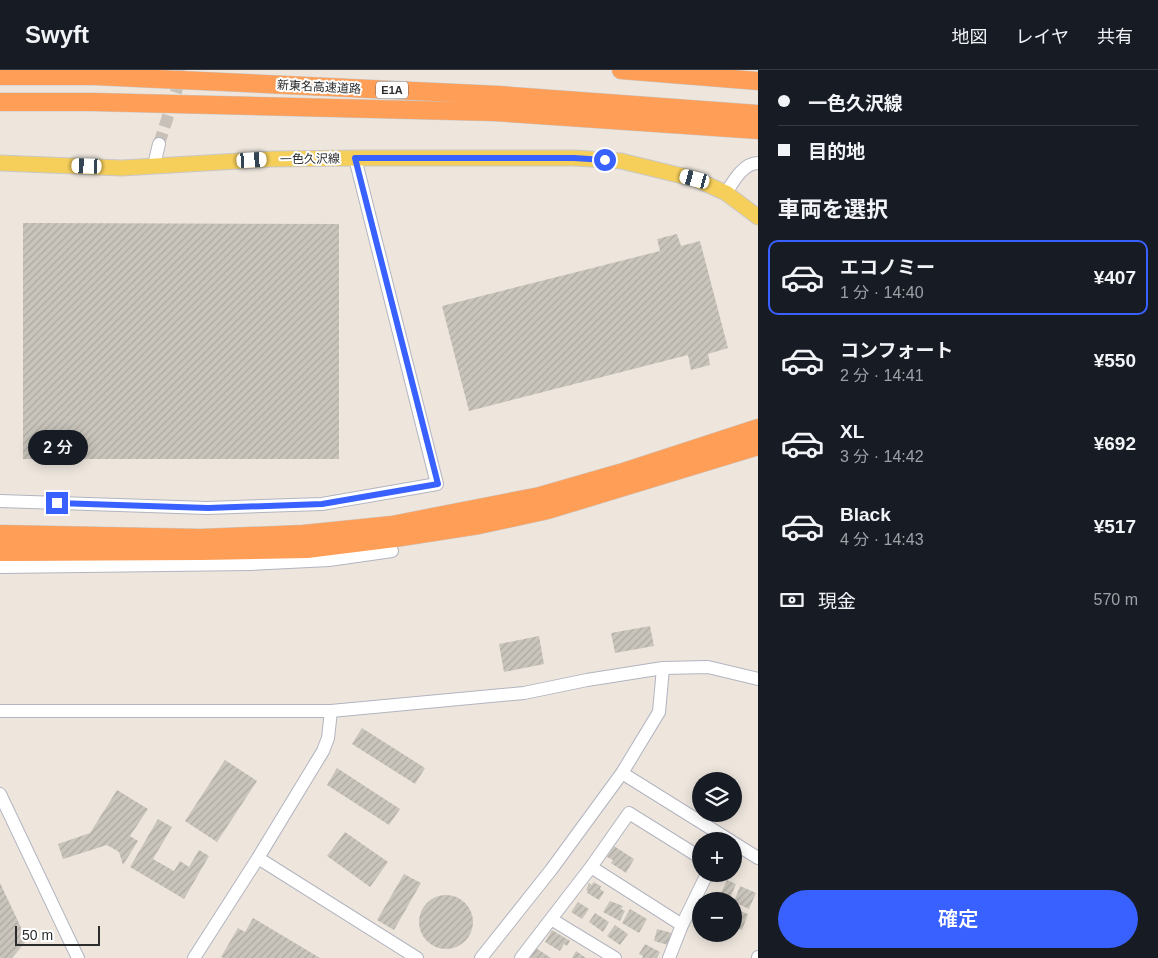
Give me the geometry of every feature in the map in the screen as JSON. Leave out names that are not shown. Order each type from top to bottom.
[{"type":"highway","points":[[621,70],[758,81]]},
{"type":"highway","name":"新東名高速道路","points":[[0,76],[94,76],[499,95],[758,114]]},
{"type":"highway","points":[[0,102],[494,112],[758,130]]},
{"type":"highway","points":[[0,534],[201,538],[303,534],[392,525],[540,496],[620,473],[758,428]]},
{"type":"highway","points":[[0,552],[307,549],[395,538],[479,525],[548,510],[758,446]]},
{"type":"main road","name":"一色久沢線","points":[[0,164],[122,168],[272,159],[574,158],[621,161],[695,179],[726,193],[758,217]]},
{"type":"street","points":[[154,165],[159,144]]},
{"type":"street","points":[[0,501],[208,508],[303,505],[322,504],[438,484],[355,158]]},
{"type":"street","points":[[726,193],[736,177],[752,163],[758,163]]},
{"type":"street","points":[[0,567],[251,564],[329,560],[392,551]]},
{"type":"street","points":[[0,711],[331,711],[524,693],[587,680],[663,668],[708,667],[758,679]]},
{"type":"street","points":[[485,957],[622,773],[659,712],[663,668]]},
{"type":"street","points":[[194,958],[323,751],[328,738],[331,711]]},
{"type":"street","points":[[622,773],[715,832]]},
{"type":"street","points":[[0,794],[78,958]]},
{"type":"street","points":[[521,958],[591,867],[629,813],[692,852]]},
{"type":"street","points":[[742,849],[758,858]]},
{"type":"street","points":[[258,858],[417,958]]},
{"type":"street","points":[[591,867],[682,925]]},
{"type":"street","points":[[669,958],[682,925],[703,882]]},
{"type":"street","points":[[551,919],[615,958]]},
{"type":"building","points":[[23,223],[339,224],[339,459],[23,459]]},
{"type":"building","points":[[677,234],[681,246],[700,241],[728,348],[708,354],[710,365],[691,370],[688,355],[469,411],[442,306],[660,251],[657,239]]},
{"type":"building","points":[[650,626],[654,646],[615,653],[611,633]]},
{"type":"building","points":[[539,636],[544,664],[504,672],[499,644]]},
{"type":"building","points":[[362,728],[425,768],[415,784],[352,744]]},
{"type":"building","points":[[225,760],[257,781],[217,842],[185,821]]},
{"type":"building","points":[[337,768],[400,809],[389,825],[327,785]]},
{"type":"building","points":[[117,790],[148,809],[130,836],[138,841],[123,865],[119,852],[107,845],[63,859],[58,844],[90,833]]},
{"type":"building","points":[[158,819],[172,827],[153,859],[174,871],[180,861],[189,867],[199,850],[209,856],[184,899],[130,867]]},
{"type":"building","points":[[345,832],[388,862],[370,887],[327,856]]},
{"type":"building","points":[[614,846],[634,859],[626,873],[611,863],[613,860],[607,857]]},
{"type":"building","points":[[404,874],[421,883],[394,930],[377,920]]},
{"type":"building","points":[[593,882],[601,886],[600,889],[604,892],[599,900],[587,893],[588,891],[586,890],[589,883],[592,885]]},
{"type":"building","points":[[726,882],[736,884],[733,892],[722,892]]},
{"type":"building","points":[[0,883],[27,940],[12,958],[0,958]]},
{"type":"building","points":[[740,886],[756,893],[749,909],[742,906],[742,892],[738,892]]},
{"type":"building","points":[[446,895],[456,897],[465,903],[471,912],[473,922],[471,932],[465,941],[456,947],[446,949],[436,947],[427,941],[421,932],[419,922],[421,912],[427,903],[436,897]]},
{"type":"building","points":[[610,901],[623,906],[621,909],[625,911],[620,921],[603,912]]},
{"type":"building","points":[[578,902],[589,909],[582,919],[571,912]]},
{"type":"building","points":[[630,909],[647,919],[639,933],[622,923]]},
{"type":"building","points":[[742,912],[748,914],[742,930]]},
{"type":"building","points":[[595,913],[609,922],[603,932],[589,922]]},
{"type":"building","points":[[253,918],[320,958],[221,957],[238,928],[245,932]]},
{"type":"building","points":[[615,925],[628,934],[620,945],[607,936]]},
{"type":"building","points":[[657,929],[672,933],[668,945],[654,941]]},
{"type":"building","points":[[552,930],[570,941],[567,946],[564,944],[560,951],[545,942]]},
{"type":"building","points":[[645,944],[660,952],[657,958],[642,958],[643,956],[639,954]]},
{"type":"building","points":[[536,948],[551,958],[530,958]]},
{"type":"building","points":[[576,951],[586,958],[572,958]]},
{"type":"tunnel","points":[[159,144],[183,70]]},
{"type":"route","points":[[57,503],[208,508],[322,504],[438,484],[355,158],[574,158],[605,160]]}]
